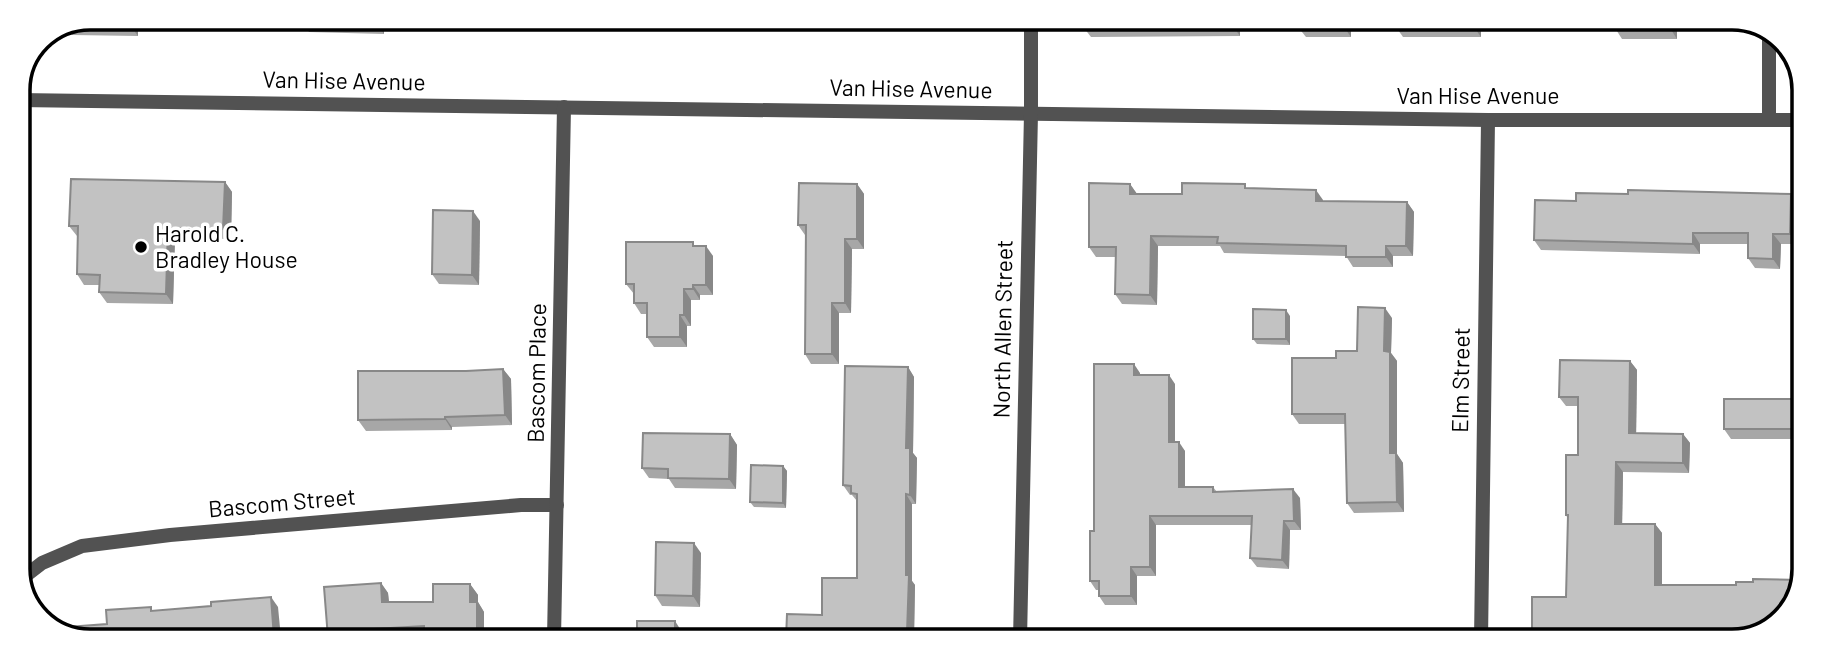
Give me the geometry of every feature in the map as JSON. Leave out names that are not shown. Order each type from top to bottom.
[{"type":"street","name":"North Allen Street","points":[[1020,629],[1031,30]]},
{"type":"street","points":[[1769,42],[1769,120]]},
{"type":"street","name":"Van Hise Avenue","points":[[30,100],[1488,120],[1792,120]]},
{"type":"street","name":"Bascom Place","points":[[554,629],[564,107]]},
{"type":"street","name":"Elm Street","points":[[1481,629],[1488,120]]},
{"type":"street","name":"Bascom Street","points":[[30,572],[42,562],[82,546],[170,535],[521,505],[558,505]]},
{"type":"building","name":"Harold C. Bradley House","points":[[71,179],[225,182],[223,229],[168,228],[166,294],[99,292],[100,275],[77,274],[78,226],[69,226]]},
{"type":"building","points":[[799,183],[857,184],[857,239],[845,239],[845,303],[832,303],[832,354],[805,354],[806,225],[798,225]]},
{"type":"building","points":[[1089,183],[1130,184],[1130,194],[1182,194],[1182,183],[1245,184],[1245,188],[1316,190],[1316,201],[1407,202],[1406,246],[1386,246],[1386,257],[1346,257],[1346,246],[1217,243],[1218,237],[1151,236],[1150,295],[1115,294],[1116,247],[1089,247]]},
{"type":"building","points":[[1628,190],[1791,194],[1790,234],[1773,234],[1773,259],[1748,258],[1748,233],[1693,233],[1693,244],[1534,240],[1535,200],[1576,201],[1576,193],[1628,194]]},
{"type":"building","points":[[433,210],[473,211],[472,275],[432,274]]},
{"type":"building","points":[[626,242],[693,242],[693,246],[706,246],[706,285],[693,285],[693,289],[684,289],[684,315],[680,315],[680,337],[647,337],[647,303],[634,303],[634,284],[626,284]]},
{"type":"building","points":[[1358,307],[1385,308],[1384,351],[1390,352],[1390,453],[1396,453],[1397,502],[1347,503],[1345,414],[1292,414],[1292,358],[1336,358],[1336,351],[1357,351]]},
{"type":"building","points":[[1253,309],[1286,310],[1286,339],[1253,339]]},
{"type":"building","points":[[1560,360],[1630,361],[1629,433],[1683,434],[1683,463],[1616,462],[1615,524],[1655,524],[1655,585],[1736,585],[1736,582],[1753,582],[1753,579],[1791,580],[1789,589],[1775,612],[1759,623],[1732,629],[1532,629],[1532,597],[1566,597],[1566,455],[1578,455],[1578,397],[1559,397]]},
{"type":"building","points":[[1094,364],[1134,364],[1134,375],[1169,375],[1169,442],[1179,442],[1179,487],[1213,487],[1213,492],[1293,489],[1294,521],[1284,521],[1282,560],[1250,558],[1252,516],[1150,516],[1150,567],[1131,567],[1131,596],[1099,596],[1099,581],[1090,581],[1090,531],[1094,531]]},
{"type":"building","points":[[845,366],[908,367],[906,448],[910,448],[910,495],[906,494],[906,575],[909,575],[907,629],[786,629],[787,614],[822,615],[822,578],[857,578],[857,494],[851,493],[851,486],[843,485]]},
{"type":"building","points":[[503,369],[505,415],[358,420],[358,371]]},
{"type":"building","points":[[1724,399],[1792,399],[1792,429],[1724,429]]},
{"type":"building","points":[[643,433],[730,434],[729,479],[668,478],[668,469],[642,468]]},
{"type":"building","points":[[751,465],[783,466],[783,503],[750,502]]},
{"type":"building","points":[[656,542],[694,543],[693,596],[655,595]]},
{"type":"building","points":[[381,583],[382,602],[433,602],[433,584],[470,584],[470,602],[477,602],[477,629],[424,629],[424,626],[327,629],[324,587]]},
{"type":"building","points":[[271,597],[273,629],[90,629],[72,627],[107,624],[106,610],[151,607],[151,611],[211,606],[211,602]]},
{"type":"building","points":[[637,621],[675,621],[675,629],[637,629]]},
{"type":"place","name":"Harold C. Bradley House","points":[[141,247]]}]
